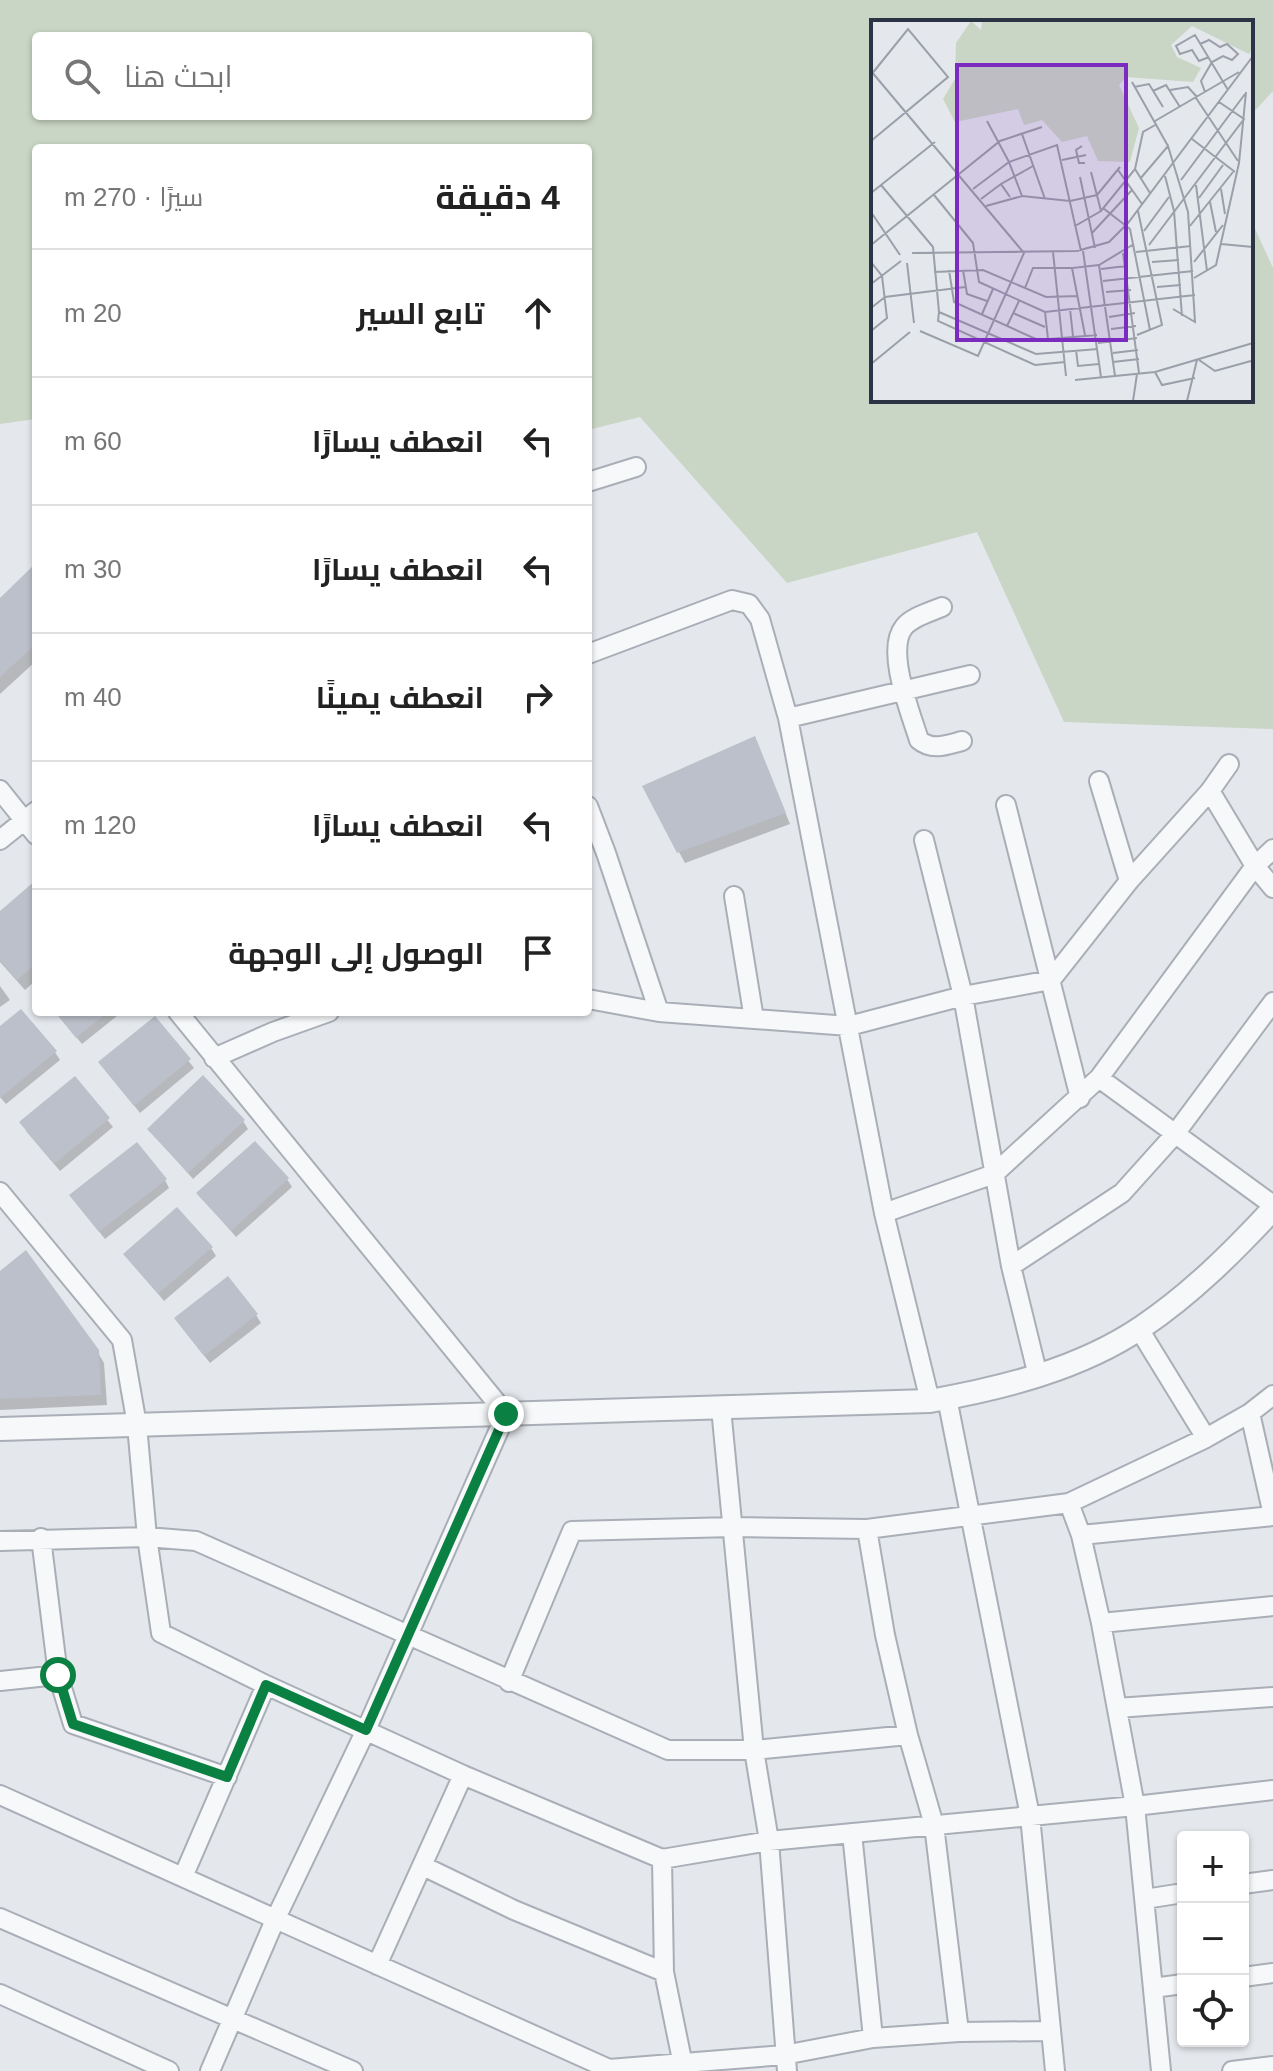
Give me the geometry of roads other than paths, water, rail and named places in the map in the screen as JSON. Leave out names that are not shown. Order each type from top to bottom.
[{"type":"street","points":[[592,481],[636,467]]},
{"type":"street","points":[[592,652],[732,600],[749,604],[760,619],[788,718],[884,1213],[970,1518],[1030,1816],[1055,2071]]},
{"type":"street","points":[[942,607],[906,624],[896,642],[903,691],[919,740],[936,747],[962,741]]},
{"type":"street","points":[[788,718],[970,675]]},
{"type":"street","points":[[592,1000],[659,1012],[849,1026],[963,996],[1051,980],[1129,881],[1210,791],[1229,764]]},
{"type":"street","points":[[1099,781],[1129,881]]},
{"type":"street","points":[[0,790],[32,822],[0,840]]},
{"type":"street","points":[[1210,791],[1255,866],[1273,888]]},
{"type":"street","points":[[1006,805],[1080,1098]]},
{"type":"street","points":[[592,816],[659,1012]]},
{"type":"street","points":[[924,840],[963,996],[1011,1266],[1038,1376]]},
{"type":"street","points":[[884,1213],[994,1174],[1080,1098],[1099,1078],[1255,866],[1273,849]]},
{"type":"street","points":[[592,858],[606,853]]},
{"type":"street","points":[[734,896],[754,1019]]},
{"type":"street","points":[[1011,1266],[1122,1193],[1175,1134],[1273,1002]]},
{"type":"street","points":[[181,1016],[506,1414]]},
{"type":"street","points":[[214,1058],[318,1016]]},
{"type":"street","points":[[0,1429],[938,1399],[1038,1376],[1090,1355],[1139,1329],[1177,1301],[1233,1252],[1273,1207],[1099,1078]]},
{"type":"street","points":[[0,1192],[122,1340],[137,1425],[147,1537],[161,1633],[266,1685],[463,1775],[662,1859],[769,1841],[1273,1790]]},
{"type":"street","points":[[1139,1329],[1206,1438]]},
{"type":"street","points":[[509,1682],[572,1531],[733,1527],[867,1529],[1069,1503],[1206,1438],[1250,1413],[1273,1395]]},
{"type":"street","points":[[721,1408],[754,1750],[769,1841],[786,2063]]},
{"type":"street","points":[[1081,1535],[1273,1515],[1250,1413]]},
{"type":"street","points":[[210,2071],[275,1920],[366,1730],[506,1414]]},
{"type":"street","points":[[1069,1503],[1081,1535],[1101,1623],[1135,1806],[1161,2071]]},
{"type":"street","points":[[867,1529],[885,1635],[908,1735],[934,1825],[959,2032]]},
{"type":"street","points":[[0,1541],[147,1537],[196,1541],[668,1750],[754,1750],[908,1735]]},
{"type":"street","points":[[41,1538],[58,1675],[73,1724],[227,1777]]},
{"type":"street","points":[[1101,1623],[1273,1606]]},
{"type":"street","points":[[0,1681],[58,1675]]},
{"type":"street","points":[[183,1877],[266,1685]]},
{"type":"street","points":[[1117,1708],[1273,1697]]},
{"type":"street","points":[[377,1965],[463,1775]]},
{"type":"street","points":[[0,1795],[609,2069],[786,2063],[873,2038],[959,2032],[1051,2031]]},
{"type":"street","points":[[852,1833],[873,2038]]},
{"type":"street","points":[[662,1859],[664,1972],[683,2065]]},
{"type":"street","points":[[423,1866],[514,1910],[664,1972]]},
{"type":"street","points":[[1249,1883],[1273,1880]]},
{"type":"street","points":[[1145,1899],[1177,1894]]},
{"type":"street","points":[[0,1918],[353,2071]]},
{"type":"street","points":[[1249,1976],[1273,1973]]},
{"type":"street","points":[[1153,1988],[1177,1985]]},
{"type":"street","points":[[0,1994],[169,2071]]},
{"type":"street","points":[[1232,2071],[1273,2066]]}]
